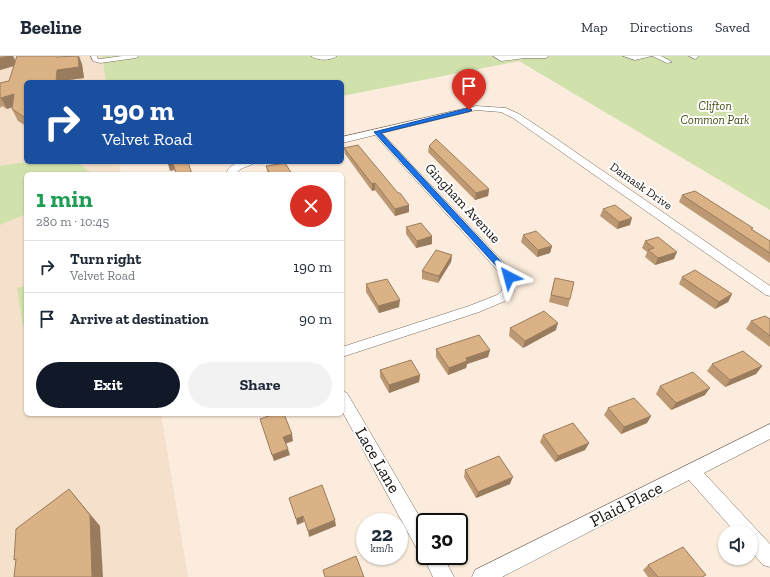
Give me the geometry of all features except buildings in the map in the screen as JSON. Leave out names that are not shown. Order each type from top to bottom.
[{"type":"street","points":[[94,58],[100,61],[136,56]]},
{"type":"street","points":[[314,56],[319,58],[334,56]]},
{"type":"street","points":[[496,56],[501,59],[525,56],[546,56]]},
{"type":"street","points":[[626,56],[635,58],[649,56]]},
{"type":"street","points":[[655,56],[669,62]]},
{"type":"street","name":"Damask Drive","points":[[344,140],[476,108],[494,108],[510,112],[770,292]]},
{"type":"street","name":"Gingham Avenue","points":[[344,351],[474,309],[501,298],[508,291],[509,277],[502,268],[376,132]]},
{"type":"street","points":[[233,170],[246,164]]},
{"type":"street","name":"Lace Lane","points":[[344,401],[416,528]]},
{"type":"street","name":"Plaid Place","points":[[482,577],[770,431]]},
{"type":"street","points":[[692,471],[741,525]]},
{"type":"street","points":[[758,545],[770,558]]},
{"type":"street","points":[[437,565],[444,577]]},
{"type":"shaded area","points":[[0,56],[102,56],[106,80],[24,80],[24,164],[119,164],[121,172],[24,172],[24,416],[161,416],[188,577],[0,577]]},
{"type":"green space","name":"Clifton Common Park","points":[[102,56],[770,56],[770,210],[519,61],[344,96],[344,80],[106,80]]},
{"type":"green space","points":[[24,162],[24,164],[77,164],[81,165],[90,172],[24,172],[24,215],[0,225],[0,166]]},
{"type":"green space","points":[[24,286],[24,326],[23,326],[17,288]]},
{"type":"route","points":[[469,110],[376,132],[509,277]]}]
